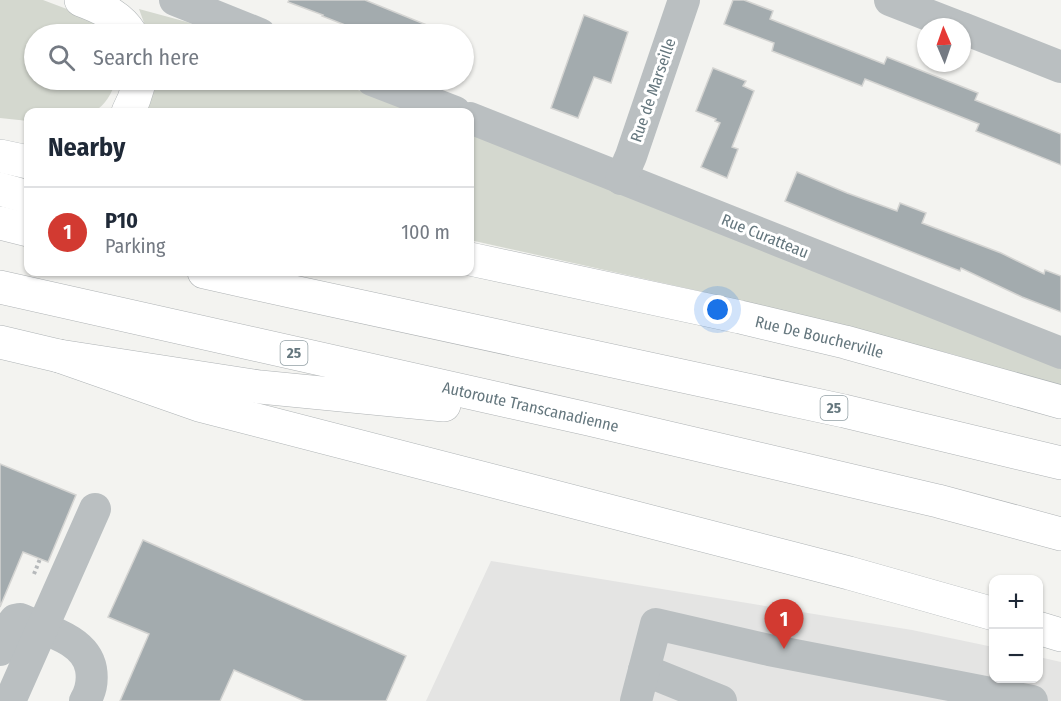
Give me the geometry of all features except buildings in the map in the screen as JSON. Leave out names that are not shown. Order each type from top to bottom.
[{"type":"main road","points":[[81,0],[109,13],[124,24]]},
{"type":"main road","points":[[130,108],[137,90]]},
{"type":"main road","points":[[0,189],[24,196]]},
{"type":"main road","points":[[0,223],[24,229]]},
{"type":"main road","name":"Rue De Boucherville","points":[[474,260],[845,342],[1061,402]]},
{"type":"main road","name":"25","points":[[222,276],[844,411],[1061,463]]},
{"type":"main road","points":[[249,276],[294,292]]},
{"type":"main road","name":"Autoroute Transcanadienne","points":[[0,287],[588,419],[938,501],[1061,534]]},
{"type":"main road","points":[[0,342],[59,356],[260,387],[588,419]]},
{"type":"main road","points":[[59,356],[199,405],[849,573],[989,613]]},
{"type":"main road","points":[[1041,629],[1061,635]]},
{"type":"street","points":[[175,0],[235,24]]},
{"type":"street","name":"Rue de Marseille","points":[[621,179],[684,0]]},
{"type":"street","points":[[890,0],[927,7],[944,18]]},
{"type":"street","points":[[971,32],[1061,67]]},
{"type":"street","points":[[398,90],[445,108]]},
{"type":"street","name":"Rue Curatteau","points":[[474,120],[1061,353]]},
{"type":"street","points":[[10,701],[95,509]]},
{"type":"street","points":[[0,650],[11,625],[15,620],[20,619],[71,641],[83,651],[90,663],[93,679],[85,701]]},
{"type":"street","points":[[636,701],[656,624],[769,650],[919,690],[1032,701]]},
{"type":"street","points":[[644,670],[721,701]]},
{"type":"shaded area","points":[[0,0],[43,0],[96,20],[99,24],[24,24],[24,90],[112,90],[102,106],[99,108],[24,108],[24,121],[0,118]]},
{"type":"shaded area","points":[[139,9],[192,24],[144,24]]},
{"type":"shaded area","points":[[155,90],[358,90],[405,108],[148,108]]},
{"type":"shaded area","points":[[474,136],[1061,369],[1061,386],[952,354],[699,291],[474,241]]},
{"type":"shaded area","points":[[491,561],[912,630],[989,646],[989,683],[1043,683],[1043,658],[1061,662],[1061,701],[426,701]]},
{"type":"place","name":"P10","points":[[784,649]]}]
